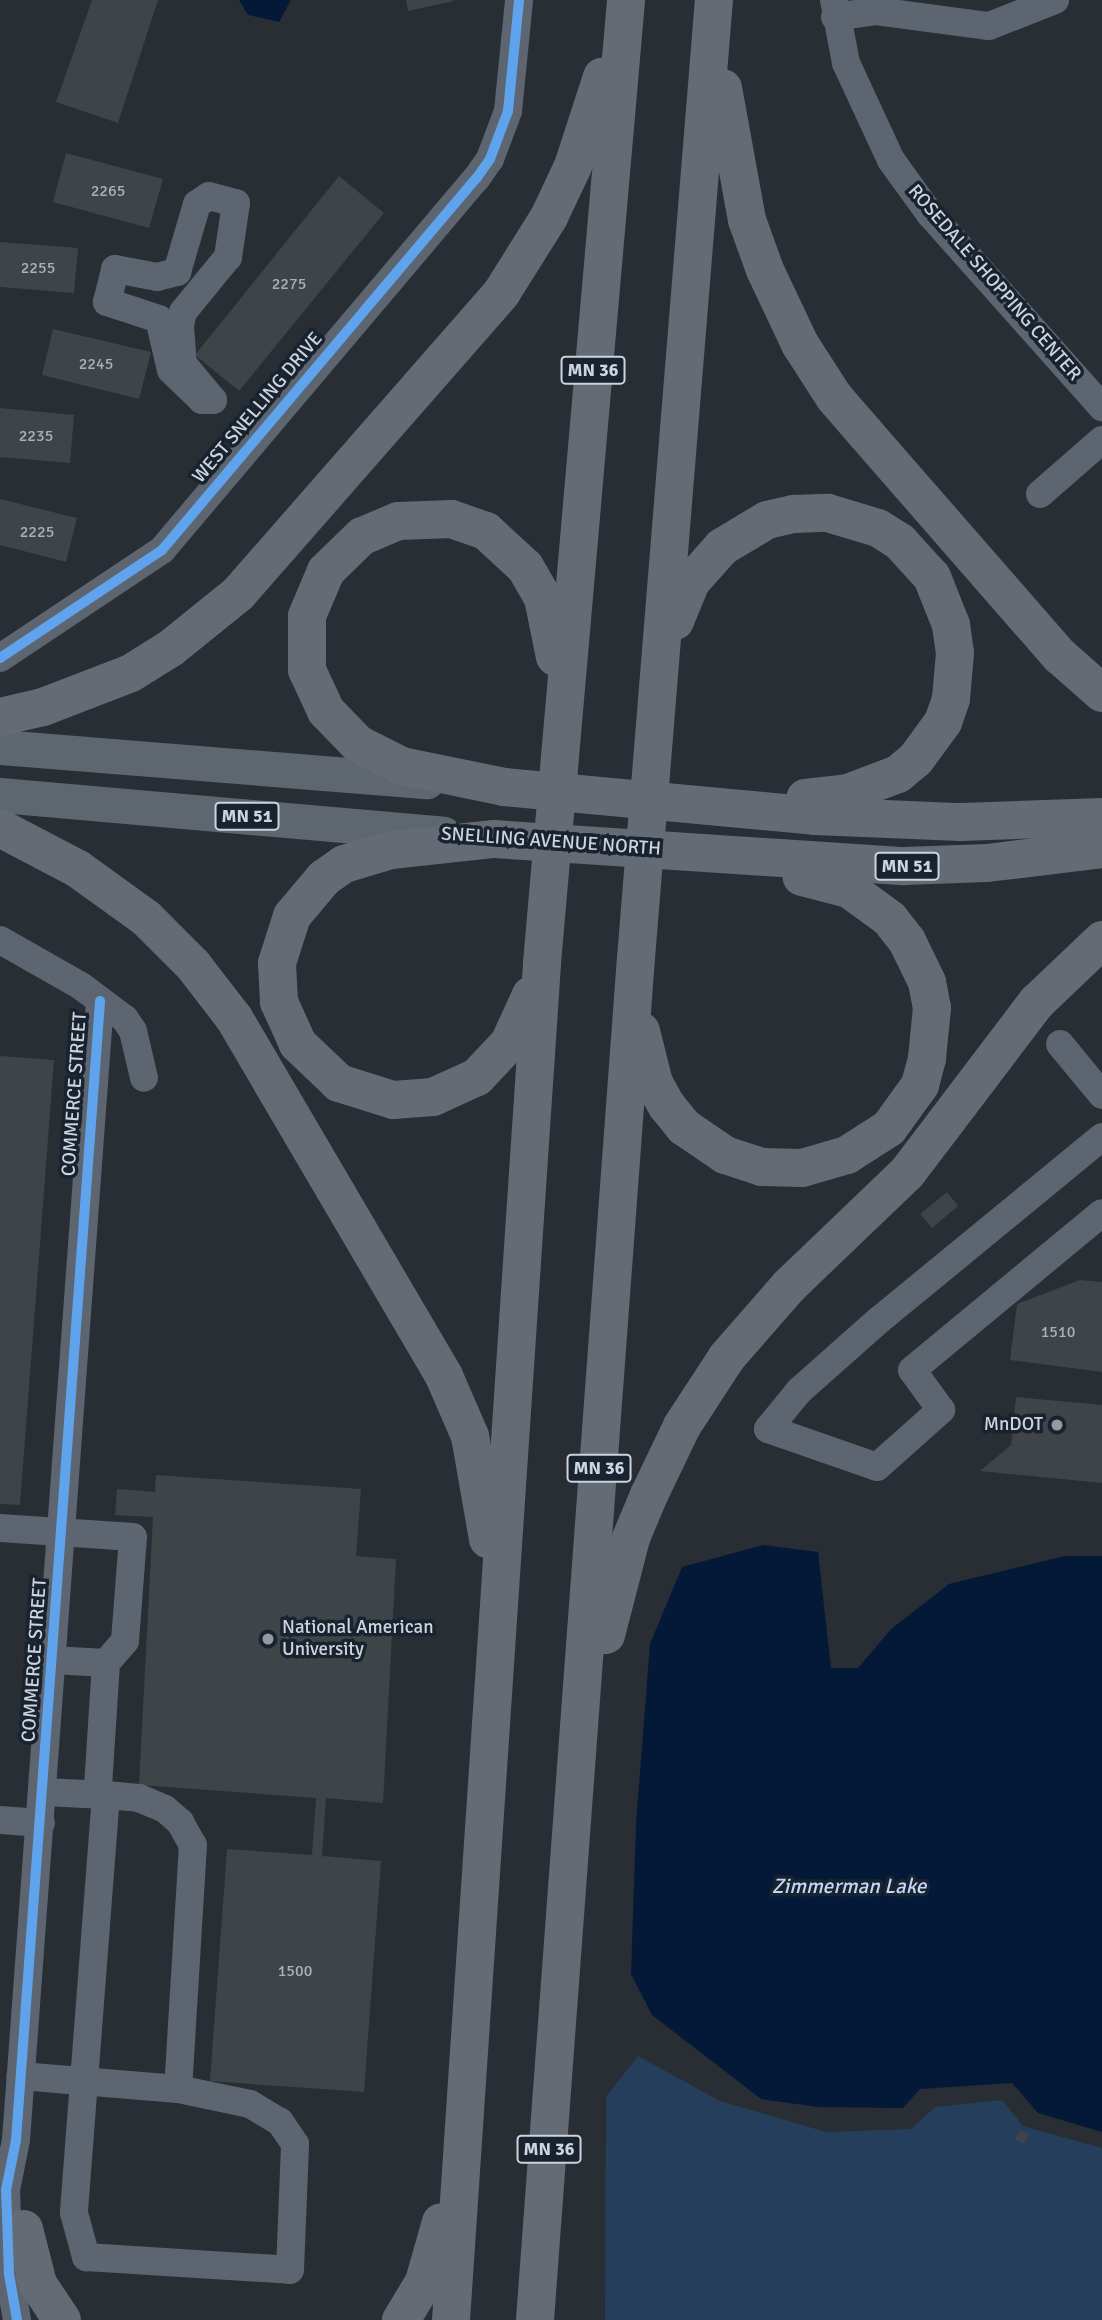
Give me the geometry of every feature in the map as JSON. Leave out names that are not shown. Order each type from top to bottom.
[{"type":"highway","points":[[0,717],[54,704],[131,673],[209,620],[270,559],[493,303],[538,236],[573,166],[592,114],[624,0]]},
{"type":"highway","name":"MN 36","points":[[451,2320],[542,963],[624,0]]},
{"type":"highway","points":[[716,0],[725,117],[736,171],[765,270],[784,315],[834,397],[1060,656],[1102,693]]},
{"type":"highway","name":"MN 36","points":[[535,2320],[636,958],[665,646],[716,0]]},
{"type":"highway","points":[[736,171],[772,253],[865,400],[1102,667]]},
{"type":"highway","points":[[665,646],[691,582],[705,563],[742,532],[794,514],[828,513],[878,528],[918,559],[944,600],[955,653],[951,699],[943,722],[916,759],[876,785],[848,793],[717,807]]},
{"type":"highway","points":[[561,739],[548,616],[536,583],[513,552],[470,524],[432,517],[378,527],[349,546],[322,577],[307,616],[307,670],[326,711],[340,729],[378,757],[402,766],[504,787],[717,807],[961,822],[1102,817]]},
{"type":"highway","points":[[0,828],[114,894],[169,940],[213,989],[429,1347],[470,1436],[486,1520],[492,1736]]},
{"type":"highway","points":[[494,839],[368,855],[324,878],[292,916],[282,939],[276,979],[287,1024],[298,1044],[339,1083],[393,1100],[433,1097],[477,1076],[509,1043],[542,963]]},
{"type":"highway","name":"SNELLING AVENUE NORTH","points":[[494,839],[904,866],[987,863],[1102,849]]},
{"type":"highway","points":[[636,958],[641,1031],[654,1083],[684,1127],[725,1155],[773,1169],[826,1163],[868,1144],[906,1106],[920,1085],[927,1058],[932,1008],[927,982],[907,940],[890,919],[849,890],[712,854]]},
{"type":"highway","points":[[562,1977],[607,1630],[631,1538],[665,1460],[704,1390],[758,1319],[907,1173],[1037,1002],[1102,940]]},
{"type":"highway","points":[[401,2320],[424,2281],[435,2250],[465,2093]]},
{"type":"highway","points":[[24,2229],[38,2284],[62,2320]]},
{"type":"main road","points":[[0,747],[504,787]]},
{"type":"main road","name":"SNELLING AVENUE NORTH","points":[[0,795],[494,839]]},
{"type":"street","name":"WEST SNELLING DRIVE","points":[[0,658],[139,568],[172,540],[477,179],[500,137],[510,99],[519,0]]},
{"type":"street","points":[[834,8],[989,26],[1055,0]]},
{"type":"street","name":"ROSEDALE SHOPPING CENTER","points":[[834,8],[858,95],[901,175],[1102,407]]},
{"type":"street","points":[[209,196],[236,203],[232,245],[228,257],[183,312],[179,352],[213,400],[202,400],[171,370],[159,319],[107,302],[116,269],[157,278],[177,272],[197,204],[209,196]]},
{"type":"street","points":[[1040,494],[1102,440]]},
{"type":"street","points":[[0,940],[125,1019],[133,1031],[144,1078]]},
{"type":"street","name":"COMMERCE STREET","points":[[17,2320],[6,2217],[6,2190],[16,2140],[100,1001]]},
{"type":"street","points":[[1060,1044],[1102,1094]]},
{"type":"street","points":[[1102,1137],[878,1320],[799,1391],[768,1429],[877,1467],[941,1410],[912,1370],[1102,1213]]},
{"type":"street","points":[[0,1528],[133,1537],[125,1640],[106,1663],[98,1787],[106,1795],[83,2081],[74,2213],[86,2257],[290,2270],[295,2144],[279,2122],[250,2104],[178,2089],[83,2081],[21,2076]]},
{"type":"street","points":[[52,1660],[106,1663]]},
{"type":"street","points":[[43,1791],[139,1798],[165,1809],[180,1822],[193,1844],[178,2089]]},
{"type":"street","points":[[0,1820],[41,1823]]},
{"type":"street","name":"COMMERCE STREET","points":[[16,2140],[24,2229],[41,2320]]},
{"type":"shaded area","points":[[638,2056],[720,2101],[826,2132],[911,2129],[935,2107],[1002,2100],[1023,2126],[1102,2148],[1102,2320],[605,2320],[606,2097]]},
{"type":"water","points":[[239,0],[291,0],[279,22],[248,15]]},
{"type":"water","name":"Zimmerman Lake","points":[[763,1545],[818,1552],[831,1668],[858,1668],[891,1629],[949,1584],[1065,1556],[1102,1556],[1102,2132],[1038,2113],[1012,2083],[920,2089],[903,2108],[818,2107],[761,2099],[652,2015],[631,1974],[636,1824],[650,1644],[682,1567]]},
{"type":"building","points":[[92,0],[158,0],[118,123],[56,102]]},
{"type":"building","points":[[406,0],[454,0],[454,1],[408,11]]},
{"type":"building","points":[[66,153],[163,179],[149,228],[53,202]]},
{"type":"building","points":[[339,176],[384,213],[239,391],[195,355]]},
{"type":"building","points":[[0,242],[78,248],[74,293],[0,287]]},
{"type":"building","points":[[53,329],[151,352],[139,399],[42,375]]},
{"type":"building","points":[[0,408],[74,415],[70,463],[0,457]]},
{"type":"building","points":[[0,499],[77,518],[66,562],[0,545]]},
{"type":"building","points":[[0,1056],[54,1060],[20,1505],[0,1504]]},
{"type":"building","points":[[947,1192],[958,1206],[932,1228],[920,1214]]},
{"type":"building","points":[[1080,1280],[1102,1282],[1102,1372],[1010,1360],[1017,1304]]},
{"type":"building","name":"MnDOT","points":[[1016,1397],[1102,1405],[1102,1483],[980,1471],[1011,1445]]},
{"type":"building","name":"National American University","points":[[156,1475],[361,1489],[356,1556],[396,1559],[383,1803],[326,1798],[322,1856],[381,1861],[364,2092],[210,2081],[227,1849],[312,1855],[316,1798],[139,1785],[153,1517],[115,1515],[117,1489],[155,1492]]},
{"type":"building","points":[[1020,2130],[1029,2134],[1024,2144],[1015,2139]]},
{"type":"cycle path","points":[[0,658],[162,550],[476,179],[490,159],[508,111],[519,0]]},
{"type":"cycle path","points":[[17,2320],[9,2274],[6,2190],[16,2140],[100,1001]]},
{"type":"place","name":"MnDOT","points":[[1057,1425]]},
{"type":"place","name":"National American University","points":[[268,1639]]}]
